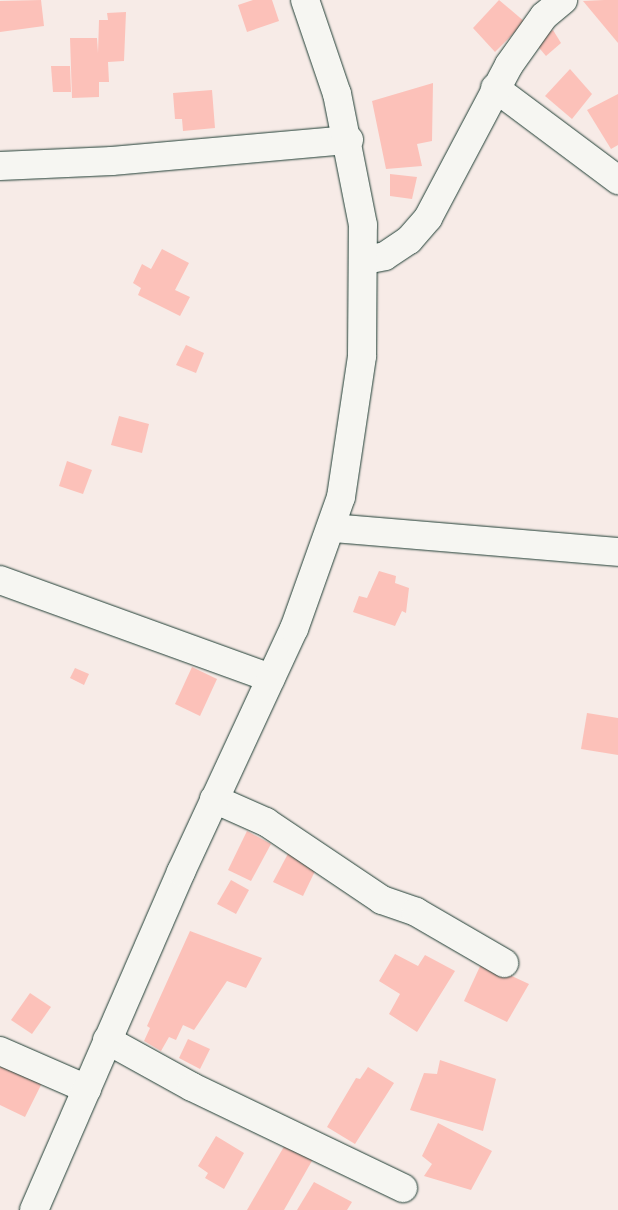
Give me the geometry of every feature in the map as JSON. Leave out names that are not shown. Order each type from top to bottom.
[{"type":"street","points":[[34,1210],[214,799],[271,678],[332,528],[357,409],[365,260],[349,140],[322,41],[305,0]]},
{"type":"street","points":[[365,260],[385,256],[409,240],[428,218],[495,88],[528,36],[563,0]]},
{"type":"street","points":[[495,88],[618,180]]},
{"type":"street","points":[[0,166],[349,140]]},
{"type":"street","points":[[332,528],[618,552]]},
{"type":"street","points":[[0,580],[271,678]]},
{"type":"street","points":[[214,799],[266,822],[382,900],[416,912],[504,963]]},
{"type":"street","points":[[107,1040],[192,1088],[403,1188]]},
{"type":"street","points":[[0,1051],[86,1089]]},
{"type":"building","points":[[41,0],[44,26],[0,32],[0,1]]},
{"type":"building","points":[[253,0],[272,0],[279,21],[247,32],[238,5]]},
{"type":"building","points":[[499,0],[525,22],[495,52],[473,28]]},
{"type":"building","points":[[618,0],[618,43],[583,1]]},
{"type":"building","points":[[126,12],[124,61],[108,62],[109,82],[99,82],[99,97],[72,98],[70,38],[97,38],[98,53],[99,20],[108,20],[107,13]]},
{"type":"building","points":[[553,30],[561,43],[546,56],[535,43]]},
{"type":"building","points":[[51,66],[70,66],[71,92],[53,92]]},
{"type":"building","points":[[570,69],[592,94],[572,119],[545,96]]},
{"type":"building","points":[[433,83],[432,141],[417,144],[422,166],[386,169],[372,101]]},
{"type":"building","points":[[212,90],[215,128],[183,131],[182,119],[175,119],[173,93]]},
{"type":"building","points":[[618,94],[618,145],[611,149],[587,110]]},
{"type":"building","points":[[390,174],[417,177],[412,199],[390,196]]},
{"type":"building","points":[[162,249],[189,263],[175,290],[190,297],[180,316],[138,295],[141,288],[133,283],[142,264],[151,269]]},
{"type":"building","points":[[186,345],[204,353],[196,373],[176,365]]},
{"type":"building","points":[[119,416],[149,424],[142,453],[111,445]]},
{"type":"building","points":[[67,461],[92,470],[83,494],[59,486]]},
{"type":"building","points":[[379,571],[396,576],[395,583],[409,588],[406,613],[402,611],[395,626],[353,612],[359,596],[367,598]]},
{"type":"building","points":[[192,667],[217,679],[200,716],[175,704]]},
{"type":"building","points":[[75,668],[89,674],[84,685],[70,678]]},
{"type":"building","points":[[587,713],[618,718],[618,755],[581,749]]},
{"type":"building","points":[[247,831],[271,844],[251,881],[228,870]]},
{"type":"building","points":[[291,848],[317,867],[303,896],[273,882]]},
{"type":"building","points":[[231,880],[249,890],[236,914],[217,904]]},
{"type":"building","points":[[190,931],[262,958],[246,988],[227,981],[194,1030],[183,1025],[176,1040],[169,1037],[161,1051],[144,1041],[150,1028],[147,1026]]},
{"type":"building","points":[[395,954],[418,966],[425,955],[455,971],[417,1032],[389,1014],[400,994],[379,981]]},
{"type":"building","points":[[482,962],[529,984],[507,1022],[464,1001]]},
{"type":"building","points":[[30,993],[51,1007],[32,1034],[11,1020]]},
{"type":"building","points":[[188,1039],[210,1049],[200,1069],[179,1058]]},
{"type":"building","points":[[0,1057],[46,1075],[25,1117],[0,1105]]},
{"type":"building","points":[[440,1060],[496,1079],[483,1131],[410,1110],[424,1073],[437,1074]]},
{"type":"building","points":[[368,1067],[394,1083],[355,1144],[327,1127],[356,1078],[360,1079]]},
{"type":"building","points":[[438,1123],[492,1151],[471,1190],[424,1176],[432,1164],[422,1156]]},
{"type":"building","points":[[216,1136],[244,1153],[224,1189],[205,1178],[208,1173],[198,1166]]},
{"type":"building","points":[[289,1138],[317,1152],[284,1210],[247,1210]]},
{"type":"building","points":[[314,1182],[352,1202],[347,1210],[297,1210]]}]
